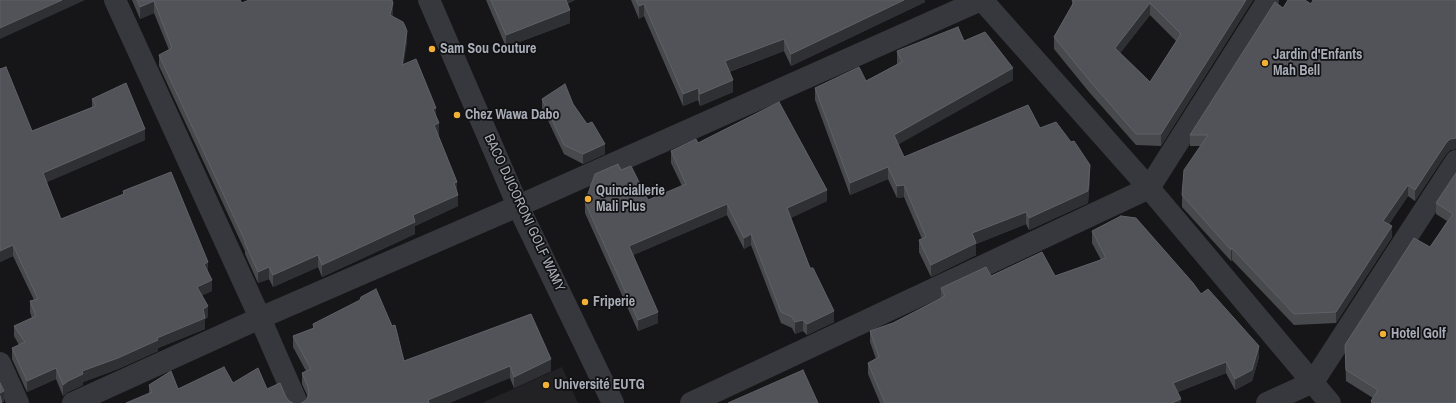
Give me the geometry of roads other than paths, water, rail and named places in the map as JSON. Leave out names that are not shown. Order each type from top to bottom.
[{"type":"street","points":[[115,0],[260,318],[297,403]]},
{"type":"street","name":"BACO DJICORONI GOLF WAMY","points":[[429,0],[518,206],[613,403]]},
{"type":"street","points":[[73,403],[260,318],[518,206],[982,0],[1149,188],[1330,403]]},
{"type":"street","points":[[691,403],[1149,188],[1268,0]]},
{"type":"street","points":[[1267,403],[1313,382],[1456,161]]},
{"type":"street","points":[[0,363],[18,403]]},
{"type":"place","name":"Sam Sou Couture","points":[[432,49]]},
{"type":"place","name":"Jardin d'Enfants Mah Bell","points":[[1265,63]]},
{"type":"place","name":"Chez Wawa Dabo","points":[[457,115]]},
{"type":"place","name":"Quinciallerie Mali Plus","points":[[588,199]]},
{"type":"place","name":"Friperie","points":[[585,302]]},
{"type":"place","name":"Hotel Golf","points":[[1383,334]]},
{"type":"place","name":"Université EUTG","points":[[546,385]]}]
